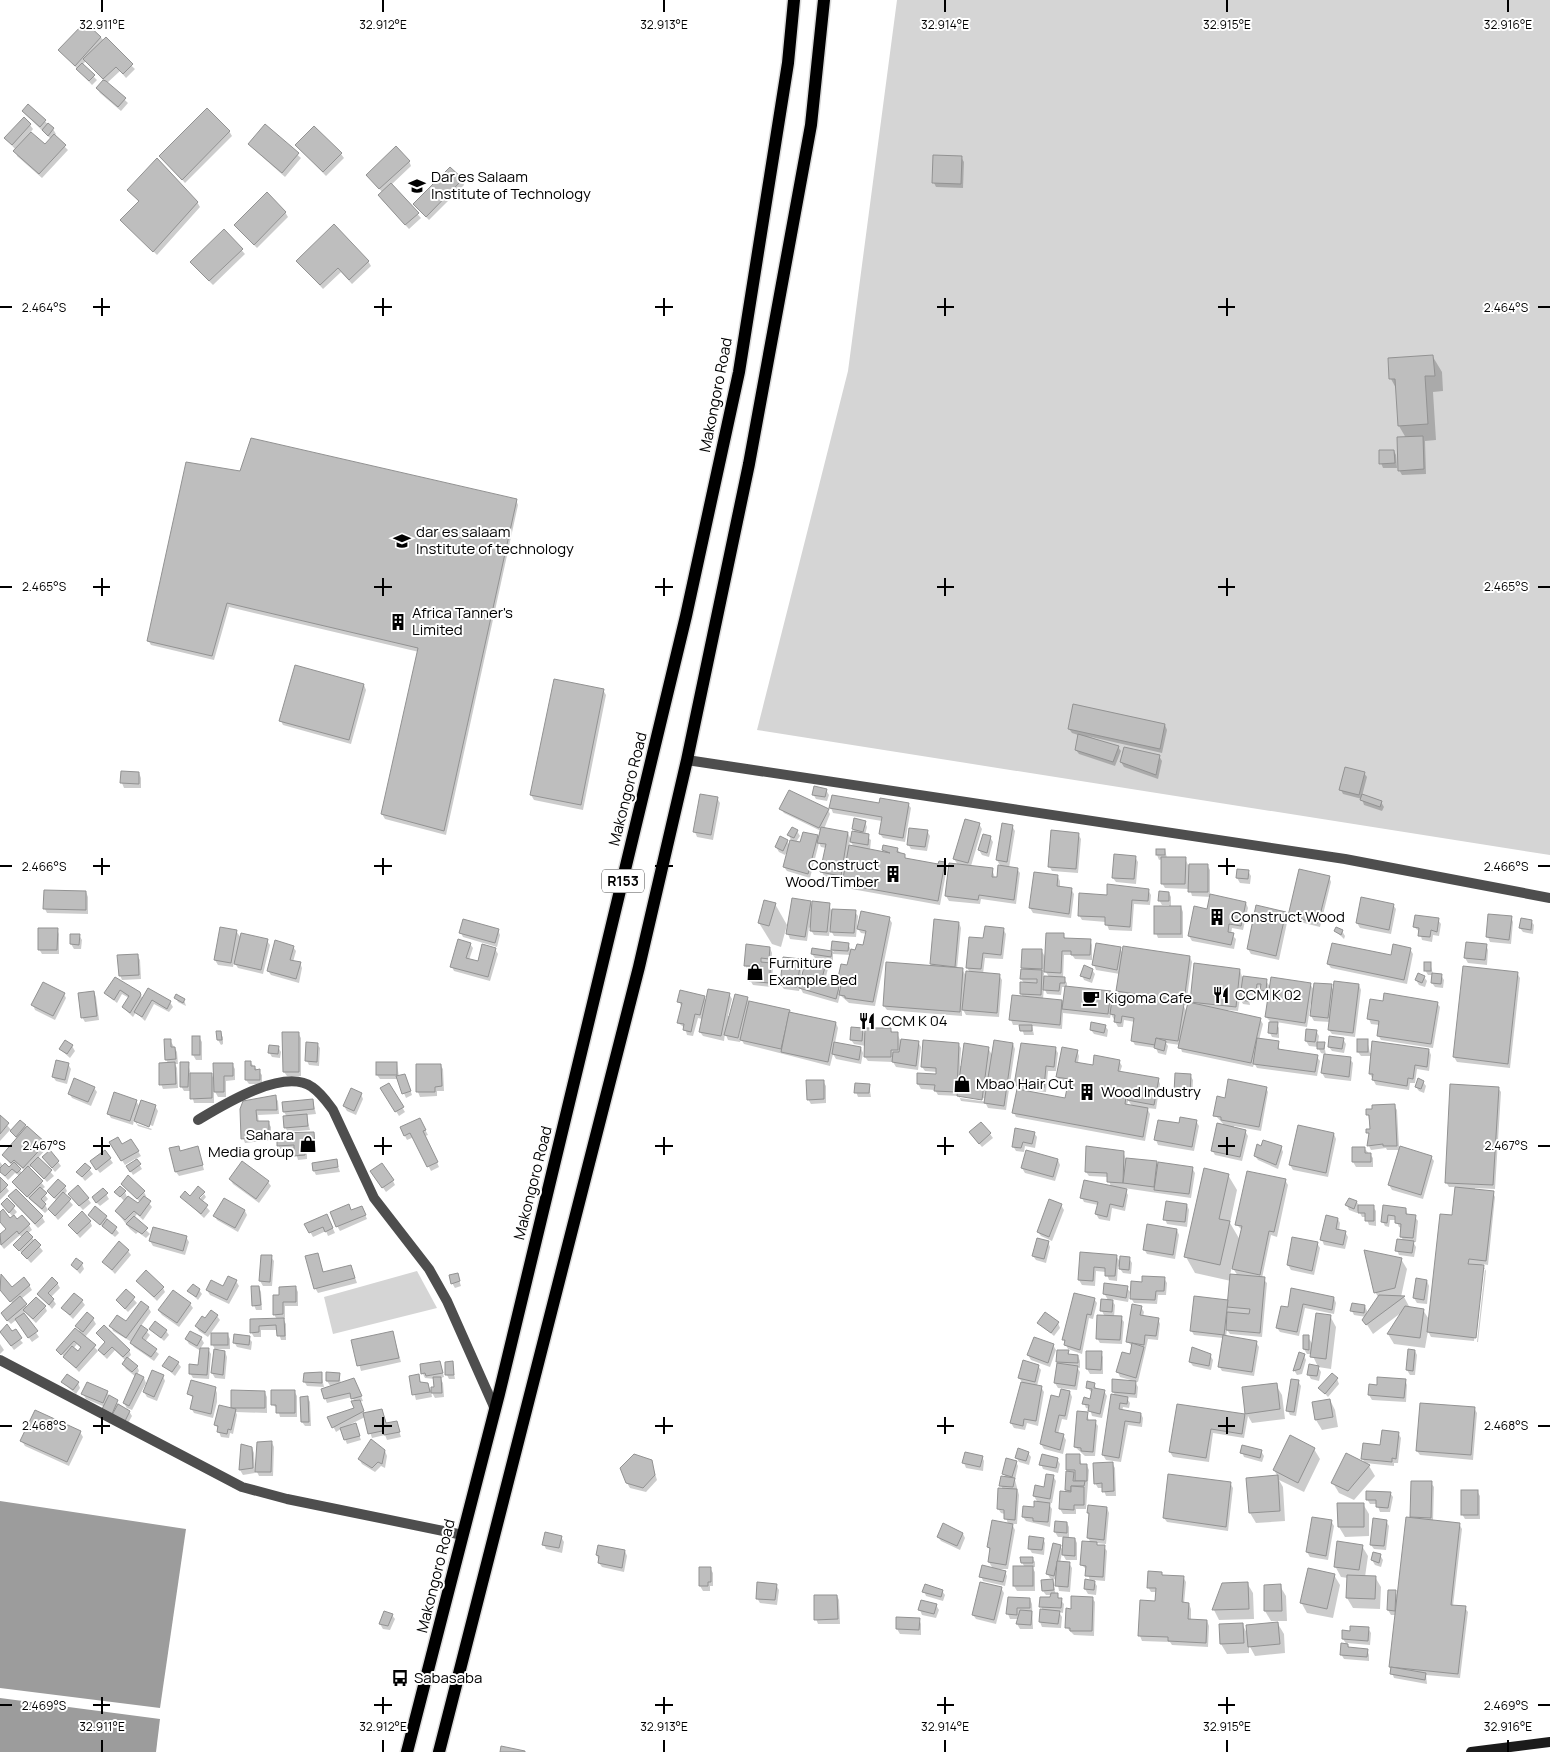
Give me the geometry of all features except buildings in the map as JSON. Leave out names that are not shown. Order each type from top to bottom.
[{"type":"main road","name":"Makongoro Road","points":[[407,1752],[495,1410],[656,747],[739,372],[788,62],[794,0]]},
{"type":"main road","name":"R153","points":[[439,1752],[639,967],[687,760],[749,464],[811,125],[824,0]]},
{"type":"main road","points":[[1471,1752],[1550,1742]]},
{"type":"street","points":[[687,760],[1345,860],[1550,898]]},
{"type":"street","points":[[198,1120],[232,1100],[268,1085],[291,1082],[311,1086],[324,1098],[334,1110],[374,1198],[429,1269],[447,1301],[495,1410]]},
{"type":"street","points":[[0,1360],[242,1487],[297,1501],[463,1535]]},
{"type":"shaded area","points":[[897,0],[1550,0],[1550,855],[757,730],[848,371]]},
{"type":"shaded area","points":[[417,1271],[437,1308],[333,1334],[324,1297]]},
{"type":"shaded area","points":[[0,1501],[186,1529],[160,1708],[0,1688]]},
{"type":"shaded area","points":[[0,1698],[160,1719],[156,1752],[0,1752]]},
{"type":"place","name":"Dar es Salaam Institute of Technology","points":[[417,186]]},
{"type":"place","name":"dar es salaam Institute of technology","points":[[402,541]]},
{"type":"place","name":"Africa Tanner's Limited","points":[[398,622]]},
{"type":"place","name":"Construct Wood/Timber","points":[[893,874]]},
{"type":"place","name":"Construct Wood","points":[[1217,917]]},
{"type":"place","name":"Furniture Example Bed","points":[[755,972]]},
{"type":"place","name":"CCM K 02","points":[[1221,995]]},
{"type":"place","name":"Kigoma Cafe","points":[[1091,998]]},
{"type":"place","name":"CCM K 04","points":[[867,1021]]},
{"type":"place","name":"Mbao Hair Cut","points":[[962,1084]]},
{"type":"place","name":"Wood Industry","points":[[1087,1092]]},
{"type":"place","name":"Sahara Media group","points":[[308,1144]]},
{"type":"place","name":"Sabasaba","points":[[400,1678]]}]
